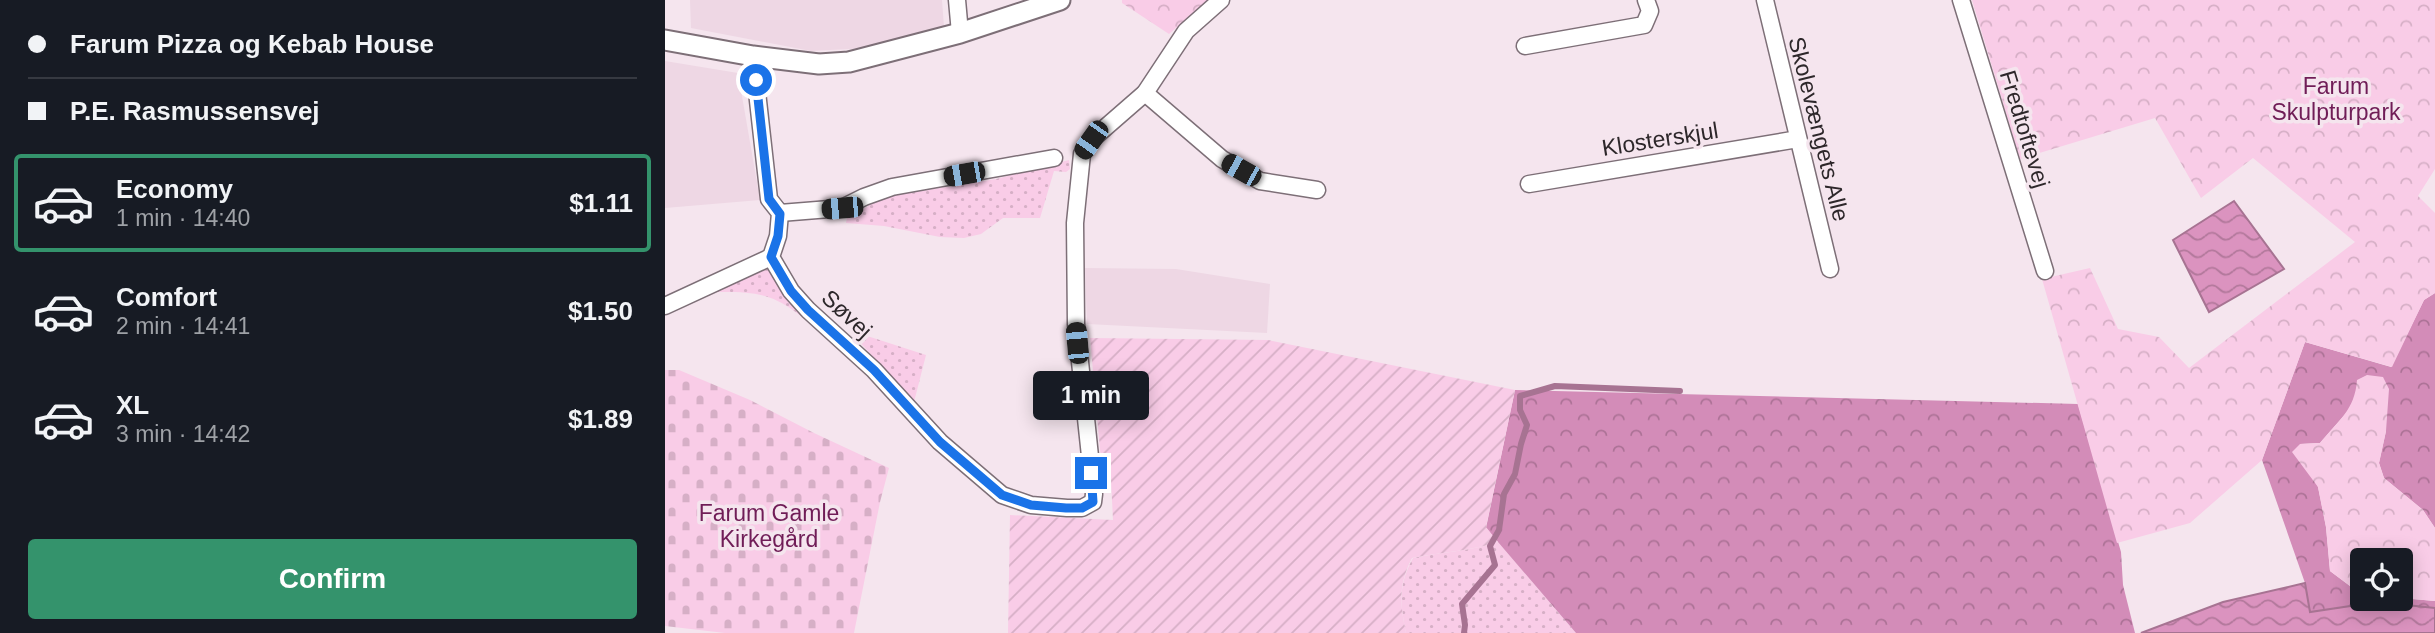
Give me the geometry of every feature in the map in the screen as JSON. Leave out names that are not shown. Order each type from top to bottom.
[{"type":"street","points":[[957,0],[960,33]]},
{"type":"street","points":[[665,40],[753,56],[819,64],[849,62],[960,33],[1060,0]]},
{"type":"street","points":[[1221,0],[1186,31],[1145,93],[1222,159],[1261,181],[1317,190]]},
{"type":"street","points":[[1525,46],[1644,25],[1650,11],[1646,0]]},
{"type":"street","name":"Skolevængets Alle","points":[[1765,0],[1830,269]]},
{"type":"street","name":"Fredtoftevej","points":[[1961,0],[2045,271]]},
{"type":"street","points":[[665,306],[771,257],[778,236],[780,214],[769,199],[753,56]]},
{"type":"street","name":"Søvej","points":[[771,257],[791,291],[808,310],[874,370],[940,442],[1002,495],[1031,505],[1082,508],[1093,502],[1094,494],[1076,324],[1075,223],[1081,154],[1091,140],[1145,93]]},
{"type":"street","name":"Klosterskjul","points":[[1529,184],[1798,139]]},
{"type":"street","points":[[780,214],[842,208],[892,187],[1054,158]]},
{"type":"shaded area","points":[[690,0],[942,0],[944,27],[868,48],[811,51],[691,28]]},
{"type":"shaded area","points":[[665,61],[738,73],[760,200],[665,208]]},
{"type":"shaded area","points":[[1085,268],[1176,269],[1270,284],[1267,333],[1087,324]]},
{"type":"green space","points":[[1122,0],[1208,0],[1169,34],[1122,3]]},
{"type":"green space","name":"Farum Skulpturpark","points":[[1972,0],[2435,0],[2435,169],[2418,196],[2435,213],[2435,293],[2424,300],[2392,367],[2305,342],[2262,460],[2190,523],[2117,543],[2042,279],[2090,268],[2118,329],[2159,337],[2189,368],[2355,242],[2253,158],[2201,198],[2155,118],[2020,159]]},
{"type":"green space","points":[[1069,160],[1070,169],[1066,172],[1054,171],[1040,218],[1003,218],[981,234],[964,238],[846,223],[847,218],[884,197],[996,179]]},
{"type":"green space","points":[[764,268],[770,269],[829,334],[825,337],[790,308],[765,296],[710,292]]},
{"type":"green space","points":[[2435,293],[2435,528],[2423,510],[2384,478],[2379,463],[2386,431],[2356,397],[2347,412],[2320,443],[2300,444],[2318,487],[2326,527],[2330,571],[2350,586],[2350,606],[2310,612],[2305,583],[2262,460],[2305,342],[2391,367],[2424,300]]},
{"type":"green space","points":[[858,333],[926,355],[914,402],[856,338]]},
{"type":"green space","points":[[1090,338],[1268,340],[1515,390],[1486,527],[1498,542],[1412,558],[1404,577],[1401,595],[1406,633],[1008,633],[1010,515],[1113,520],[1111,480],[1101,460]]},
{"type":"green space","name":"Farum Gamle Kirkegård","points":[[665,370],[679,370],[750,400],[889,468],[854,633],[725,633],[665,626]]},
{"type":"green space","points":[[2367,375],[2383,377],[2389,389],[2386,431],[2379,463],[2384,478],[2423,510],[2435,528],[2435,601],[2413,599],[2413,548],[2350,548],[2350,586],[2330,571],[2326,527],[2318,487],[2292,452],[2300,444],[2320,443],[2349,407],[2357,380]]},
{"type":"green space","points":[[1515,390],[2078,404],[2121,552],[2123,585],[2135,633],[1576,633],[1486,528]]},
{"type":"green space","points":[[1498,542],[1576,633],[1406,633],[1402,595],[1405,577],[1413,558]]},
{"type":"green space","points":[[2413,599],[2435,601],[2435,608],[2413,606]]},
{"type":"water","points":[[2234,201],[2284,269],[2209,312],[2173,240]]},
{"type":"water","points":[[2305,583],[2310,612],[2350,606],[2350,611],[2413,611],[2413,606],[2435,608],[2435,633],[2141,633],[2223,602]]},
{"type":"waterway","points":[[1464,633],[1462,604],[1495,565],[1490,546],[1499,530],[1504,494],[1515,474],[1527,425],[1520,410],[1520,396],[1555,386],[1680,391]]},
{"type":"route","points":[[756,80],[769,199],[780,214],[778,236],[771,257],[791,291],[874,370],[940,442],[1002,495],[1031,505],[1082,508],[1093,502],[1091,473]]}]
